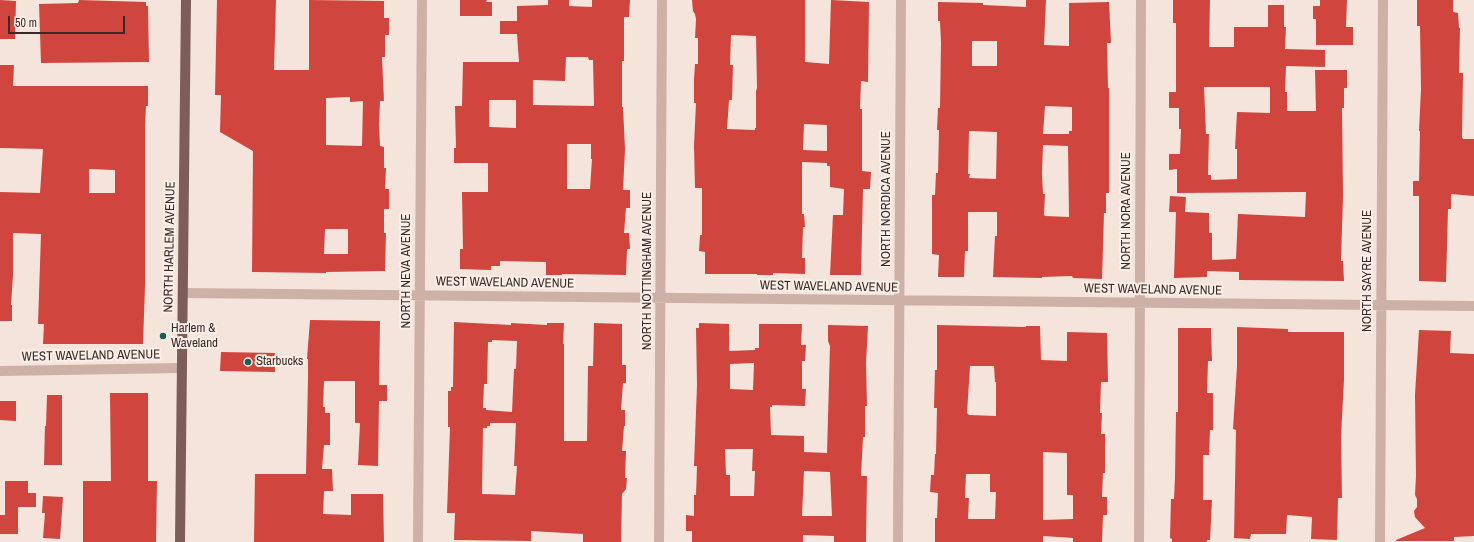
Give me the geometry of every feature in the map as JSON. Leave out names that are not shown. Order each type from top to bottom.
[{"type":"main road","name":"NORTH HARLEM AVENUE","points":[[180,542],[186,0]]},
{"type":"street","name":"NORTH NEVA AVENUE","points":[[418,542],[422,0]]},
{"type":"street","name":"NORTH NOTTINGHAM AVENUE","points":[[659,542],[662,0]]},
{"type":"street","name":"NORTH NORDICA AVENUE","points":[[898,542],[901,0]]},
{"type":"street","name":"NORTH NORA AVENUE","points":[[1138,542],[1141,0]]},
{"type":"street","name":"NORTH SAYRE AVENUE","points":[[1380,542],[1383,0]]},
{"type":"street","name":"WEST WAVELAND AVENUE","points":[[183,294],[1474,306]]},
{"type":"street","name":"WEST WAVELAND AVENUE","points":[[0,371],[182,368]]},
{"type":"building","points":[[0,0],[16,1],[15,39],[0,39]]},
{"type":"building","points":[[79,0],[146,2],[146,6],[148,6],[149,62],[41,63],[39,4],[78,3]]},
{"type":"building","points":[[217,0],[276,0],[274,70],[309,70],[309,0],[384,1],[384,18],[389,18],[389,35],[385,35],[385,57],[382,57],[384,101],[380,101],[379,125],[380,146],[384,147],[384,168],[386,168],[385,189],[389,189],[389,209],[384,209],[384,233],[386,233],[385,271],[326,273],[252,272],[253,151],[220,132],[221,95],[215,95]],"holes":[[[350,97],[350,102],[363,101],[362,146],[326,145],[326,98]],[[325,229],[348,229],[348,254],[324,254]]]},
{"type":"building","points":[[460,0],[487,0],[486,2],[492,2],[492,16],[460,16]]},
{"type":"building","points":[[548,0],[569,0],[569,6],[592,7],[592,0],[630,0],[629,17],[624,17],[624,61],[622,61],[622,107],[625,149],[623,190],[630,190],[630,208],[626,208],[624,233],[629,233],[630,249],[627,249],[626,275],[546,275],[546,262],[500,261],[500,266],[491,266],[491,270],[460,269],[460,249],[463,249],[462,192],[488,192],[488,163],[454,163],[454,148],[456,148],[455,106],[462,106],[463,62],[519,62],[517,34],[500,34],[500,21],[517,21],[517,6],[548,5]],"holes":[[[566,57],[588,57],[589,60],[593,60],[594,106],[533,105],[533,80],[565,81]],[[489,100],[516,100],[516,128],[489,127]],[[567,144],[591,144],[592,159],[590,189],[567,189]]]},
{"type":"building","points":[[692,0],[805,0],[805,62],[829,64],[831,0],[869,2],[868,82],[861,81],[860,109],[862,109],[862,171],[871,172],[870,189],[863,189],[861,275],[830,275],[833,215],[843,215],[844,189],[830,187],[830,166],[827,166],[827,163],[802,162],[802,214],[804,214],[805,227],[803,227],[802,258],[805,258],[805,274],[705,274],[705,252],[699,251],[700,235],[702,235],[702,188],[695,188],[694,146],[696,103],[694,103],[694,80],[695,64],[698,64],[698,38],[695,38],[696,19],[693,11]],"holes":[[[731,35],[756,36],[757,88],[755,130],[727,129],[729,100],[732,100],[733,65],[730,65]],[[804,124],[827,125],[827,151],[803,150]]]},
{"type":"building","points":[[1026,0],[1046,0],[1044,45],[1069,46],[1069,3],[1109,2],[1111,43],[1107,43],[1109,88],[1109,193],[1106,193],[1106,213],[1104,213],[1102,279],[1073,278],[1072,276],[1042,278],[993,277],[995,236],[997,236],[997,212],[968,212],[968,251],[965,251],[964,277],[938,277],[939,255],[932,254],[932,195],[935,195],[936,173],[938,173],[939,130],[937,130],[938,108],[940,108],[941,42],[940,21],[938,21],[938,2],[983,3],[983,5],[1026,7]],"holes":[[[972,41],[997,41],[997,66],[972,66]],[[1045,106],[1072,107],[1072,131],[1069,131],[1069,134],[1043,134]],[[969,131],[997,132],[996,179],[969,178],[970,174],[968,174]],[[1043,145],[1068,146],[1069,217],[1044,215],[1045,194],[1043,194]]]},
{"type":"building","points":[[1173,0],[1210,0],[1209,47],[1234,47],[1234,27],[1268,27],[1268,5],[1284,5],[1284,27],[1286,27],[1285,49],[1325,50],[1325,67],[1286,66],[1285,92],[1287,92],[1287,111],[1316,111],[1315,70],[1347,70],[1347,88],[1344,88],[1344,108],[1342,108],[1343,196],[1341,261],[1343,261],[1344,281],[1239,280],[1239,272],[1207,271],[1207,277],[1174,278],[1176,212],[1169,212],[1170,196],[1186,197],[1185,212],[1209,213],[1209,233],[1212,233],[1212,260],[1236,259],[1238,214],[1305,217],[1306,192],[1177,193],[1177,169],[1169,170],[1169,154],[1180,154],[1181,129],[1179,129],[1179,108],[1169,108],[1169,92],[1176,92],[1176,23],[1173,23]],"holes":[[[1204,87],[1270,87],[1270,113],[1237,112],[1235,149],[1237,149],[1237,179],[1211,180],[1211,175],[1208,175],[1209,134],[1206,134]]]},
{"type":"building","points":[[1320,0],[1347,0],[1346,27],[1353,27],[1353,45],[1316,45],[1316,19],[1313,19],[1313,6],[1320,6]]},
{"type":"building","points":[[1417,0],[1453,0],[1453,12],[1458,13],[1460,28],[1459,73],[1463,73],[1462,137],[1463,139],[1474,139],[1474,196],[1451,194],[1451,209],[1448,209],[1446,282],[1419,281],[1419,196],[1413,196],[1413,181],[1419,181],[1421,89],[1420,26],[1417,26]]},
{"type":"building","points":[[0,65],[14,65],[13,86],[148,86],[148,106],[146,106],[145,125],[145,285],[143,344],[43,344],[44,324],[38,324],[41,234],[13,233],[12,321],[0,321],[0,192],[40,193],[43,149],[0,148]],"holes":[[[89,169],[115,170],[115,193],[89,193]]]},
{"type":"building","points":[[310,320],[380,321],[379,385],[387,385],[387,401],[379,401],[378,466],[358,465],[360,423],[355,423],[355,381],[324,381],[323,407],[325,407],[325,413],[330,413],[330,445],[324,445],[322,469],[332,469],[333,491],[324,491],[323,514],[351,515],[351,494],[383,494],[384,542],[254,542],[255,474],[306,474],[307,359]]},
{"type":"building","points":[[454,322],[511,325],[511,323],[547,325],[547,323],[564,323],[564,441],[587,441],[588,366],[593,366],[594,323],[622,324],[622,365],[626,365],[626,383],[623,383],[621,410],[625,410],[622,451],[626,451],[625,478],[627,478],[626,489],[622,494],[621,542],[583,542],[583,534],[531,531],[531,541],[454,540],[455,513],[447,513],[450,427],[448,427],[448,391],[451,391],[451,387],[453,387]],"holes":[[[492,340],[517,341],[512,412],[486,410],[486,408],[483,408],[484,384],[487,384],[488,342],[492,342]],[[490,423],[516,423],[514,466],[517,466],[515,495],[482,494],[483,428],[490,426]]]},
{"type":"building","points":[[699,323],[729,324],[729,351],[755,350],[755,348],[759,348],[759,324],[802,324],[801,345],[806,345],[805,361],[802,361],[802,389],[806,389],[805,406],[772,405],[772,407],[770,407],[771,435],[804,436],[804,452],[827,453],[830,346],[828,341],[828,325],[868,326],[866,363],[867,406],[865,406],[865,437],[863,437],[861,476],[867,476],[866,542],[834,542],[834,536],[803,535],[803,542],[692,542],[692,531],[686,531],[686,515],[694,516],[694,495],[696,495],[697,466],[694,466],[697,385],[696,328],[699,328]],"holes":[[[754,363],[753,390],[730,389],[730,364]],[[725,449],[753,449],[752,471],[755,471],[754,496],[730,496],[730,475],[726,475]],[[804,471],[830,472],[832,516],[802,516]]]},
{"type":"building","points":[[937,325],[1040,326],[1041,360],[1067,361],[1067,332],[1107,333],[1108,382],[1101,382],[1100,413],[1102,413],[1101,434],[1105,434],[1105,473],[1103,473],[1102,497],[1107,497],[1107,515],[1103,515],[1102,542],[1073,542],[1073,538],[1043,536],[1043,542],[935,542],[935,518],[937,518],[938,493],[930,492],[931,475],[934,475],[936,454],[937,408],[934,408],[935,370],[937,370]],"holes":[[[970,366],[994,366],[996,382],[996,416],[969,415],[967,413]],[[1043,452],[1067,453],[1067,495],[1073,495],[1073,519],[1043,520]],[[966,474],[990,474],[990,492],[996,492],[995,519],[968,519],[969,498],[965,498]]]},
{"type":"building","points":[[1237,327],[1288,329],[1288,332],[1344,332],[1344,379],[1341,437],[1342,498],[1338,498],[1337,540],[1311,539],[1312,517],[1287,515],[1286,534],[1251,534],[1250,539],[1234,538],[1236,430],[1233,429],[1237,366]]},
{"type":"building","points":[[1178,328],[1211,328],[1212,361],[1208,361],[1207,393],[1213,393],[1213,430],[1210,430],[1209,455],[1203,455],[1203,500],[1212,500],[1210,540],[1207,540],[1207,542],[1172,542],[1172,539],[1170,538],[1171,499],[1174,499],[1175,478],[1176,412],[1178,412]]},
{"type":"building","points":[[1419,330],[1451,331],[1450,353],[1474,354],[1474,536],[1454,537],[1454,541],[1396,541],[1425,528],[1415,517],[1414,511],[1417,507],[1417,499],[1415,495],[1415,395]]},
{"type":"building","name":"Starbucks","points":[[221,352],[275,353],[275,372],[220,371]]},
{"type":"building","points":[[110,393],[148,393],[148,481],[157,481],[156,542],[83,542],[83,481],[111,481]]},
{"type":"building","points":[[47,395],[62,395],[62,465],[44,465]]},
{"type":"building","points":[[0,401],[16,401],[16,421],[0,420]]},
{"type":"building","points":[[5,481],[28,481],[28,493],[36,493],[36,507],[18,507],[18,534],[0,534],[0,515],[5,515]]},
{"type":"building","points":[[43,496],[63,497],[60,539],[43,538],[45,513],[42,513]]},
{"type":"place","name":"Harlem & Waveland","points":[[163,336]]},
{"type":"place","name":"Starbucks","points":[[248,362]]}]
